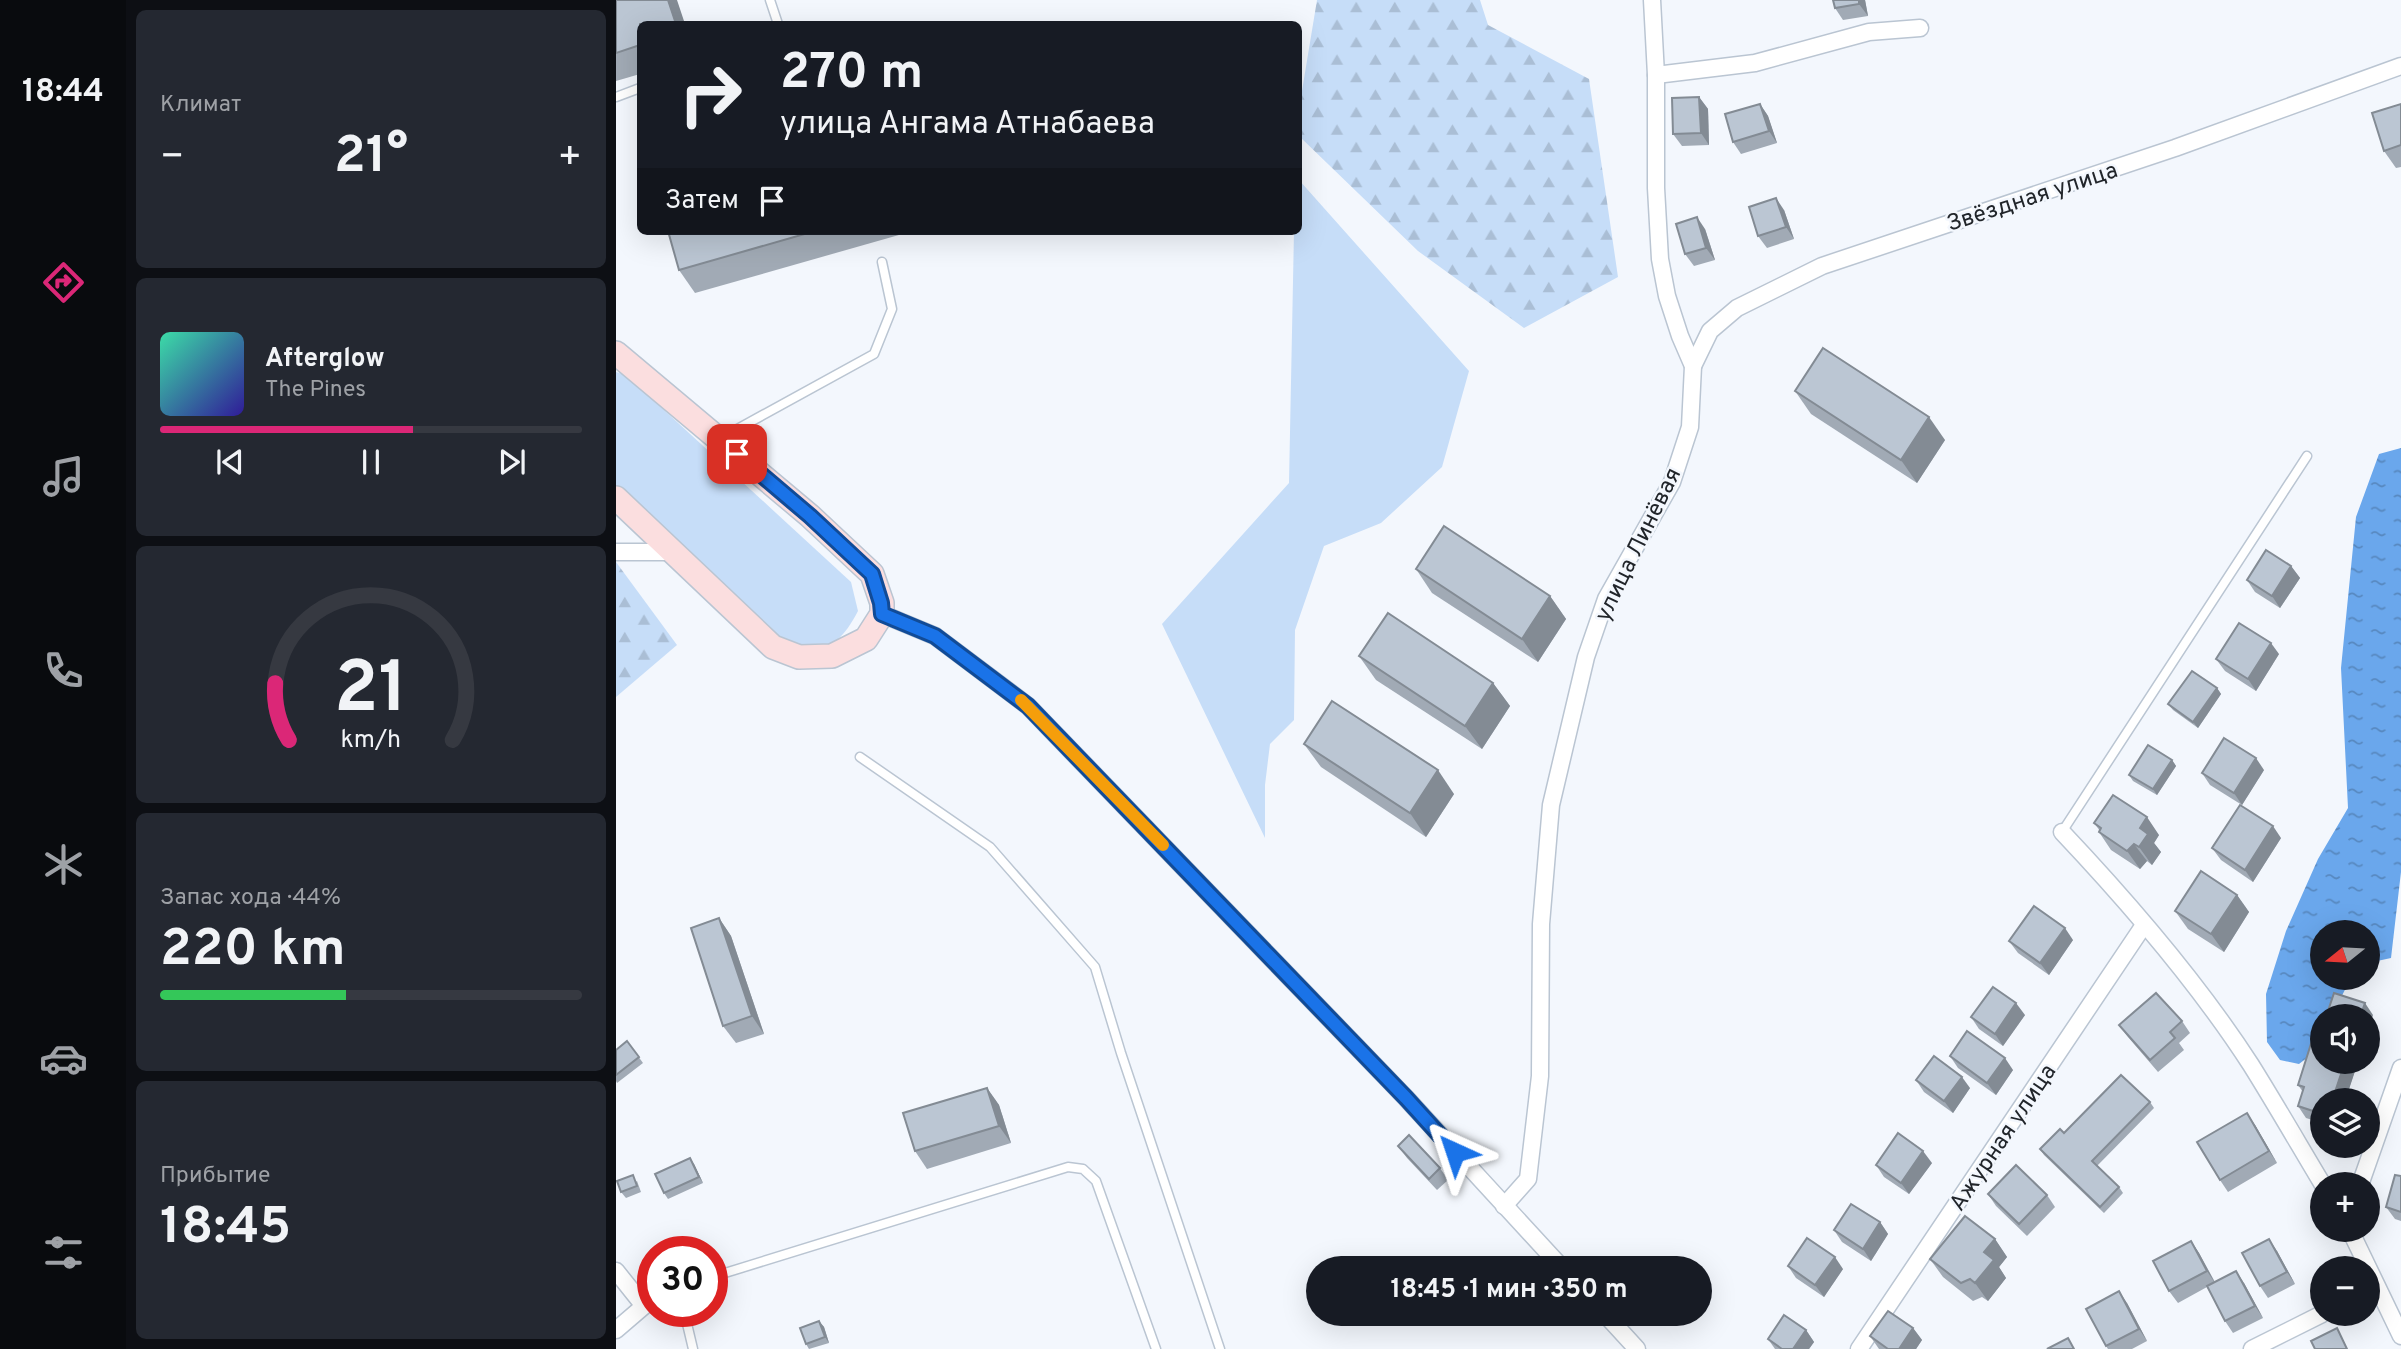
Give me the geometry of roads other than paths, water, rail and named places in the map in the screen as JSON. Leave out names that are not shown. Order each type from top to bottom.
[{"type":"street","name":"улица Линёвая","points":[[1504,1206],[1528,1179],[1540,1076],[1541,924],[1551,805],[1586,657],[1606,599],[1672,482],[1690,428],[1692,366],[1667,296],[1660,259],[1652,0]]},
{"type":"street","points":[[1656,75],[1755,63],[1869,32],[1920,28]]},
{"type":"street","name":"Звёздная улица","points":[[1692,366],[1710,331],[1737,308],[1822,266],[2175,148],[2401,66]]},
{"type":"street","points":[[616,498],[671,552],[728,601],[773,647],[799,657],[832,656],[866,639],[882,614],[872,574],[810,516],[619,358]]},
{"type":"street","points":[[616,552],[671,552]]},
{"type":"street","points":[[882,614],[935,636],[1028,706],[1396,1088],[1551,1256]]},
{"type":"street","points":[[2062,832],[2113,886],[2197,990],[2250,1064],[2315,1172]]},
{"type":"street","name":"Ажурная улица","points":[[1859,1349],[2144,925]]},
{"type":"street","points":[[2365,1172],[2401,1068]]},
{"type":"street","points":[[616,1271],[644,1306],[616,1330]]},
{"type":"street","points":[[2380,1297],[2396,1314],[2401,1336]]},
{"type":"street","points":[[2252,1349],[2310,1320]]},
{"type":"street","points":[[1616,1326],[1637,1349]]},
{"type":"lane","points":[[770,0],[777,21]]},
{"type":"lane","points":[[616,97],[637,89]]},
{"type":"lane","points":[[719,439],[874,354],[891,309],[882,262]]},
{"type":"lane","points":[[2062,832],[2307,456]]},
{"type":"lane","points":[[860,757],[990,847],[1095,967],[1220,1349]]},
{"type":"lane","points":[[728,1273],[1068,1167],[1083,1169],[1096,1181],[1156,1349]]},
{"type":"lane","points":[[688,1327],[694,1349]]},
{"type":"water","points":[[2401,448],[2401,872],[2391,958],[2380,960],[2380,920],[2310,920],[2310,990],[2345,990],[2338,1004],[2310,1004],[2310,1054],[2299,1064],[2280,1060],[2267,1042],[2266,994],[2286,931],[2318,859],[2348,808],[2341,668],[2356,517],[2379,454]]}]
